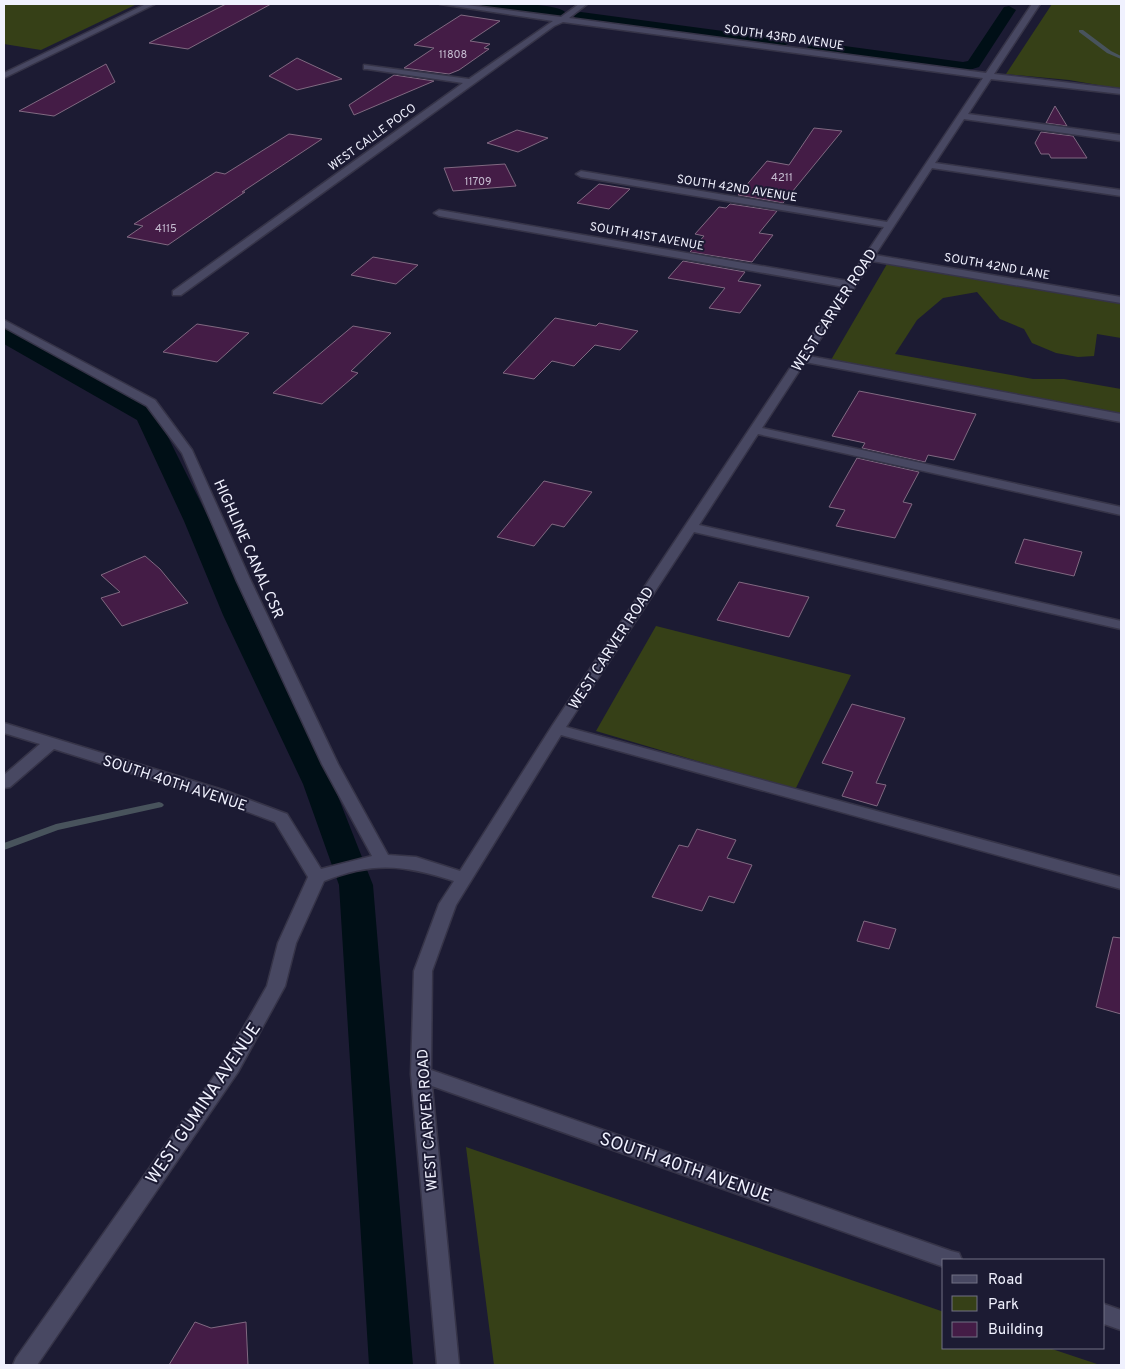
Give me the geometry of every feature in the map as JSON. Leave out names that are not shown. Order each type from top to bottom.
[{"type":"street","points":[[4,76],[151,4]]},
{"type":"street","name":"SOUTH 43RD AVENUE","points":[[444,4],[1121,92]]},
{"type":"street","name":"WEST CALLE POCO","points":[[177,293],[551,24],[562,20],[583,4]]},
{"type":"street","name":"WEST CARVER ROAD","points":[[448,1365],[420,1074],[424,971],[448,904],[557,729],[804,358],[963,116],[987,76],[1036,4]]},
{"type":"street","points":[[368,67],[470,82]]},
{"type":"street","points":[[963,116],[1121,138]]},
{"type":"street","points":[[930,165],[1121,193]]},
{"type":"street","name":"SOUTH 42ND AVENUE","points":[[581,174],[890,226]]},
{"type":"street","name":"SOUTH 41ST AVENUE","points":[[439,213],[851,285]]},
{"type":"street","name":"SOUTH 42ND LANE","points":[[869,257],[1121,300]]},
{"type":"street","name":"HIGHLINE CANAL CSR","points":[[4,323],[151,403],[188,453],[243,579],[330,764],[384,862]]},
{"type":"street","points":[[804,358],[1121,418]]},
{"type":"street","points":[[755,430],[1121,511]]},
{"type":"street","points":[[691,527],[1121,625]]},
{"type":"street","name":"SOUTH 40TH AVENUE","points":[[4,728],[217,794],[281,818],[317,877]]},
{"type":"street","points":[[557,729],[1121,883]]},
{"type":"street","points":[[4,784],[51,743]]},
{"type":"street","points":[[317,877],[337,868],[384,862],[414,863],[464,878]]},
{"type":"street","name":"WEST GUMINA AVENUE","points":[[24,1365],[231,1067],[276,986],[287,943],[302,914],[317,877]]},
{"type":"street","name":"SOUTH 40TH AVENUE","points":[[420,1074],[948,1259]]},
{"type":"street","points":[[1105,1314],[1121,1320]]},
{"type":"green space","points":[[4,4],[137,4],[41,50],[4,44]]},
{"type":"green space","points":[[1052,4],[1121,4],[1121,89],[1069,80],[1006,74]]},
{"type":"green space","points":[[887,264],[1121,303],[1121,338],[1097,334],[1094,356],[1078,357],[1056,353],[1032,343],[1024,329],[1000,319],[977,292],[943,298],[917,320],[895,354],[1033,379],[1064,379],[1121,389],[1121,414],[831,360]]},
{"type":"green space","points":[[656,626],[851,675],[795,790],[596,731]]},
{"type":"green space","points":[[466,1147],[942,1311],[942,1349],[1052,1349],[1100,1365],[494,1365]]},
{"type":"building","points":[[226,4],[271,4],[188,49],[149,43]]},
{"type":"building","points":[[461,15],[500,21],[470,41],[490,44],[484,48],[489,49],[459,70],[449,74],[404,68],[434,48],[414,45]]},
{"type":"building","points":[[297,58],[342,79],[297,90],[269,76]]},
{"type":"building","points":[[106,64],[115,82],[54,116],[19,111]]},
{"type":"building","points":[[394,75],[434,81],[354,115],[349,105]]},
{"type":"building","points":[[1055,106],[1067,126],[1046,123]]},
{"type":"building","points":[[814,128],[842,131],[783,203],[738,195],[767,161],[789,165]]},
{"type":"building","points":[[517,130],[548,138],[518,152],[487,143]]},
{"type":"building","points":[[1041,132],[1073,136],[1087,158],[1051,158],[1049,154],[1041,154],[1035,143]]},
{"type":"building","points":[[289,134],[322,139],[242,192],[245,192],[168,245],[127,237],[143,226],[134,224],[216,172],[225,174]]},
{"type":"building","points":[[505,164],[516,186],[453,191],[444,168]]},
{"type":"building","points":[[599,184],[630,189],[609,209],[577,203]]},
{"type":"building","points":[[730,204],[777,211],[759,233],[773,235],[752,262],[690,252],[704,236],[695,234],[719,207],[726,208]]},
{"type":"building","points":[[373,257],[418,265],[396,284],[351,275]]},
{"type":"building","points":[[683,261],[745,272],[738,281],[761,285],[740,313],[709,308],[725,288],[668,278]]},
{"type":"building","points":[[555,318],[596,326],[599,323],[638,331],[620,350],[595,345],[574,366],[552,361],[534,379],[503,373]]},
{"type":"building","points":[[197,324],[249,333],[217,362],[163,352]]},
{"type":"building","points":[[353,326],[391,333],[351,371],[358,373],[322,404],[273,393]]},
{"type":"building","points":[[859,391],[976,414],[954,460],[928,455],[925,462],[862,448],[865,443],[832,436]]},
{"type":"building","points":[[857,458],[919,472],[903,502],[912,504],[895,538],[836,526],[845,510],[829,507]]},
{"type":"building","points":[[544,481],[592,492],[564,527],[552,524],[534,546],[497,537]]},
{"type":"building","points":[[1024,539],[1082,552],[1074,576],[1015,563]]},
{"type":"building","points":[[145,556],[160,569],[188,603],[122,626],[101,598],[120,592],[101,575]]},
{"type":"building","points":[[739,582],[809,597],[789,637],[717,620]]},
{"type":"building","points":[[852,704],[905,718],[876,783],[886,785],[877,806],[842,796],[853,772],[822,763]]},
{"type":"building","points":[[697,829],[736,840],[727,858],[752,865],[734,903],[709,896],[702,911],[652,897],[679,845],[688,847]]},
{"type":"building","points":[[864,921],[896,929],[889,949],[857,941]]},
{"type":"building","points":[[1113,937],[1121,938],[1121,1014],[1096,1007]]},
{"type":"building","points":[[195,1322],[211,1328],[246,1322],[248,1365],[169,1365]]},
{"type":"waterway","points":[[486,4],[559,13]]},
{"type":"waterway","points":[[815,47],[963,67],[974,64],[1009,10]]},
{"type":"waterway","points":[[581,16],[782,43]]},
{"type":"waterway","points":[[1081,31],[1109,52],[1121,58]]},
{"type":"waterway","points":[[4,335],[147,416],[197,521],[237,615],[318,784],[356,885],[391,1365]]},
{"type":"waterway","points":[[4,847],[56,827],[159,805]]}]
